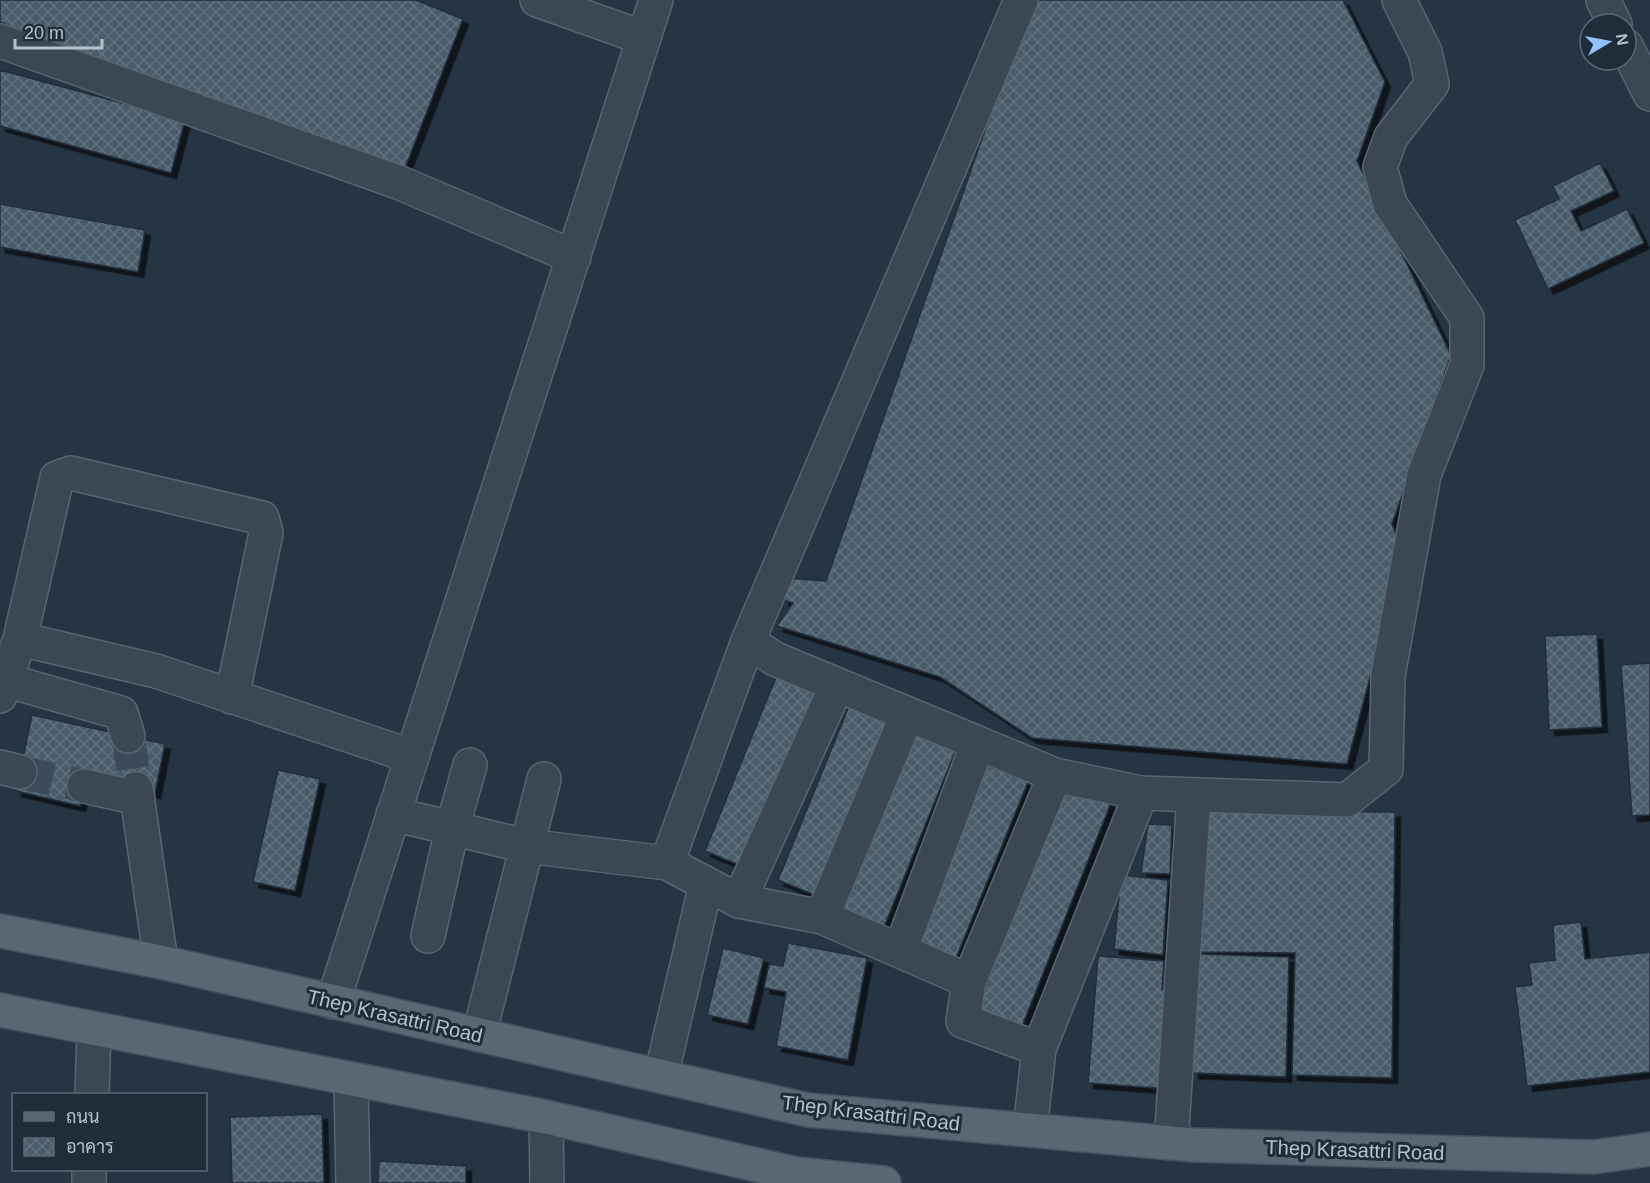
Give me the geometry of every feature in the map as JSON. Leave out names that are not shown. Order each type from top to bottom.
[{"type":"main road","name":"Thep Krasattri Road","points":[[0,931],[162,962],[808,1110],[1171,1143],[1594,1157],[1650,1149]]},
{"type":"main road","points":[[0,1010],[546,1117],[822,1180],[884,1183]]},
{"type":"street","points":[[537,0],[644,38]]},
{"type":"street","points":[[333,1002],[656,0]]},
{"type":"street","points":[[668,863],[748,641],[1021,0]]},
{"type":"street","points":[[748,641],[775,659],[1055,775],[1141,793],[1347,800],[1386,770],[1388,675],[1424,475],[1467,365],[1467,318],[1390,204],[1380,167],[1391,137],[1432,84],[1425,52],[1399,0]]},
{"type":"street","points":[[0,41],[398,182],[574,257]]},
{"type":"street","points":[[1638,70],[1650,94]]},
{"type":"street","points":[[128,736],[121,712],[2,688],[20,639],[57,478],[71,473],[262,518],[266,533],[232,697]]},
{"type":"street","points":[[20,639],[156,671],[411,756]]},
{"type":"street","points":[[739,902],[837,685]]},
{"type":"street","points":[[822,917],[907,715]]},
{"type":"street","points":[[900,951],[978,743]]},
{"type":"street","points":[[428,936],[452,829],[470,765]]},
{"type":"street","points":[[1039,1049],[963,1020],[969,981],[1055,775]]},
{"type":"street","points":[[479,1035],[544,779]]},
{"type":"street","points":[[84,786],[137,794],[162,962]]},
{"type":"street","points":[[1030,1130],[1039,1049],[1141,793]]},
{"type":"street","points":[[1171,1143],[1194,795]]},
{"type":"street","points":[[393,814],[526,846],[668,863],[739,902],[822,917],[969,981]]},
{"type":"street","points":[[661,1076],[706,884]]},
{"type":"street","points":[[92,1093],[94,1029]]},
{"type":"street","points":[[351,1080],[353,1183]]},
{"type":"street","points":[[546,1117],[547,1183]]},
{"type":"building","points":[[0,0],[416,0],[463,19],[400,181],[0,22]]},
{"type":"building","points":[[1031,0],[1343,0],[1385,82],[1357,161],[1451,355],[1392,524],[1403,553],[1347,764],[1032,738],[940,677],[777,626],[793,603],[783,600],[784,578],[826,581]]},
{"type":"building","points":[[0,70],[185,120],[171,173],[0,126]]},
{"type":"building","points":[[1600,163],[1614,191],[1571,211],[1581,231],[1627,209],[1644,243],[1548,289],[1515,220],[1559,199],[1553,186]]},
{"type":"building","points":[[0,204],[145,230],[138,272],[0,247]]},
{"type":"building","points":[[1597,634],[1602,727],[1549,730],[1545,636]]},
{"type":"building","points":[[1650,663],[1650,815],[1632,816],[1621,665]]},
{"type":"building","points":[[779,670],[823,688],[749,869],[705,851]]},
{"type":"building","points":[[852,699],[896,717],[822,898],[778,880]]},
{"type":"building","points":[[32,715],[165,744],[155,793],[86,778],[80,806],[16,791]]},
{"type":"building","points":[[914,728],[957,747],[884,927],[840,908]]},
{"type":"building","points":[[984,764],[1028,782],[954,963],[910,945]]},
{"type":"building","points":[[278,770],[320,779],[295,891],[253,882]]},
{"type":"building","points":[[1066,785],[1111,803],[1021,1029],[976,1011]]},
{"type":"building","points":[[1201,811],[1395,812],[1392,1078],[1292,1075],[1295,953],[1200,952]]},
{"type":"building","points":[[1148,824],[1172,825],[1170,874],[1141,873]]},
{"type":"building","points":[[1121,875],[1168,880],[1163,955],[1114,949]]},
{"type":"building","points":[[1581,922],[1585,959],[1650,952],[1650,1072],[1527,1086],[1515,987],[1532,985],[1529,963],[1555,960],[1553,925]]},
{"type":"building","points":[[788,943],[867,958],[848,1060],[776,1046],[786,992],[764,988],[769,964],[783,966]]},
{"type":"building","points":[[723,948],[764,958],[748,1024],[707,1015]]},
{"type":"building","points":[[1197,954],[1289,957],[1286,1077],[1193,1073]]},
{"type":"building","points":[[1098,956],[1164,961],[1162,989],[1177,991],[1169,1089],[1088,1083]]},
{"type":"building","points":[[322,1114],[324,1183],[232,1183],[230,1117]]},
{"type":"building","points":[[379,1161],[466,1166],[466,1183],[378,1183]]},
{"type":"tunnel","points":[[128,736],[136,789]]},
{"type":"tunnel","points":[[20,772],[84,786]]}]
